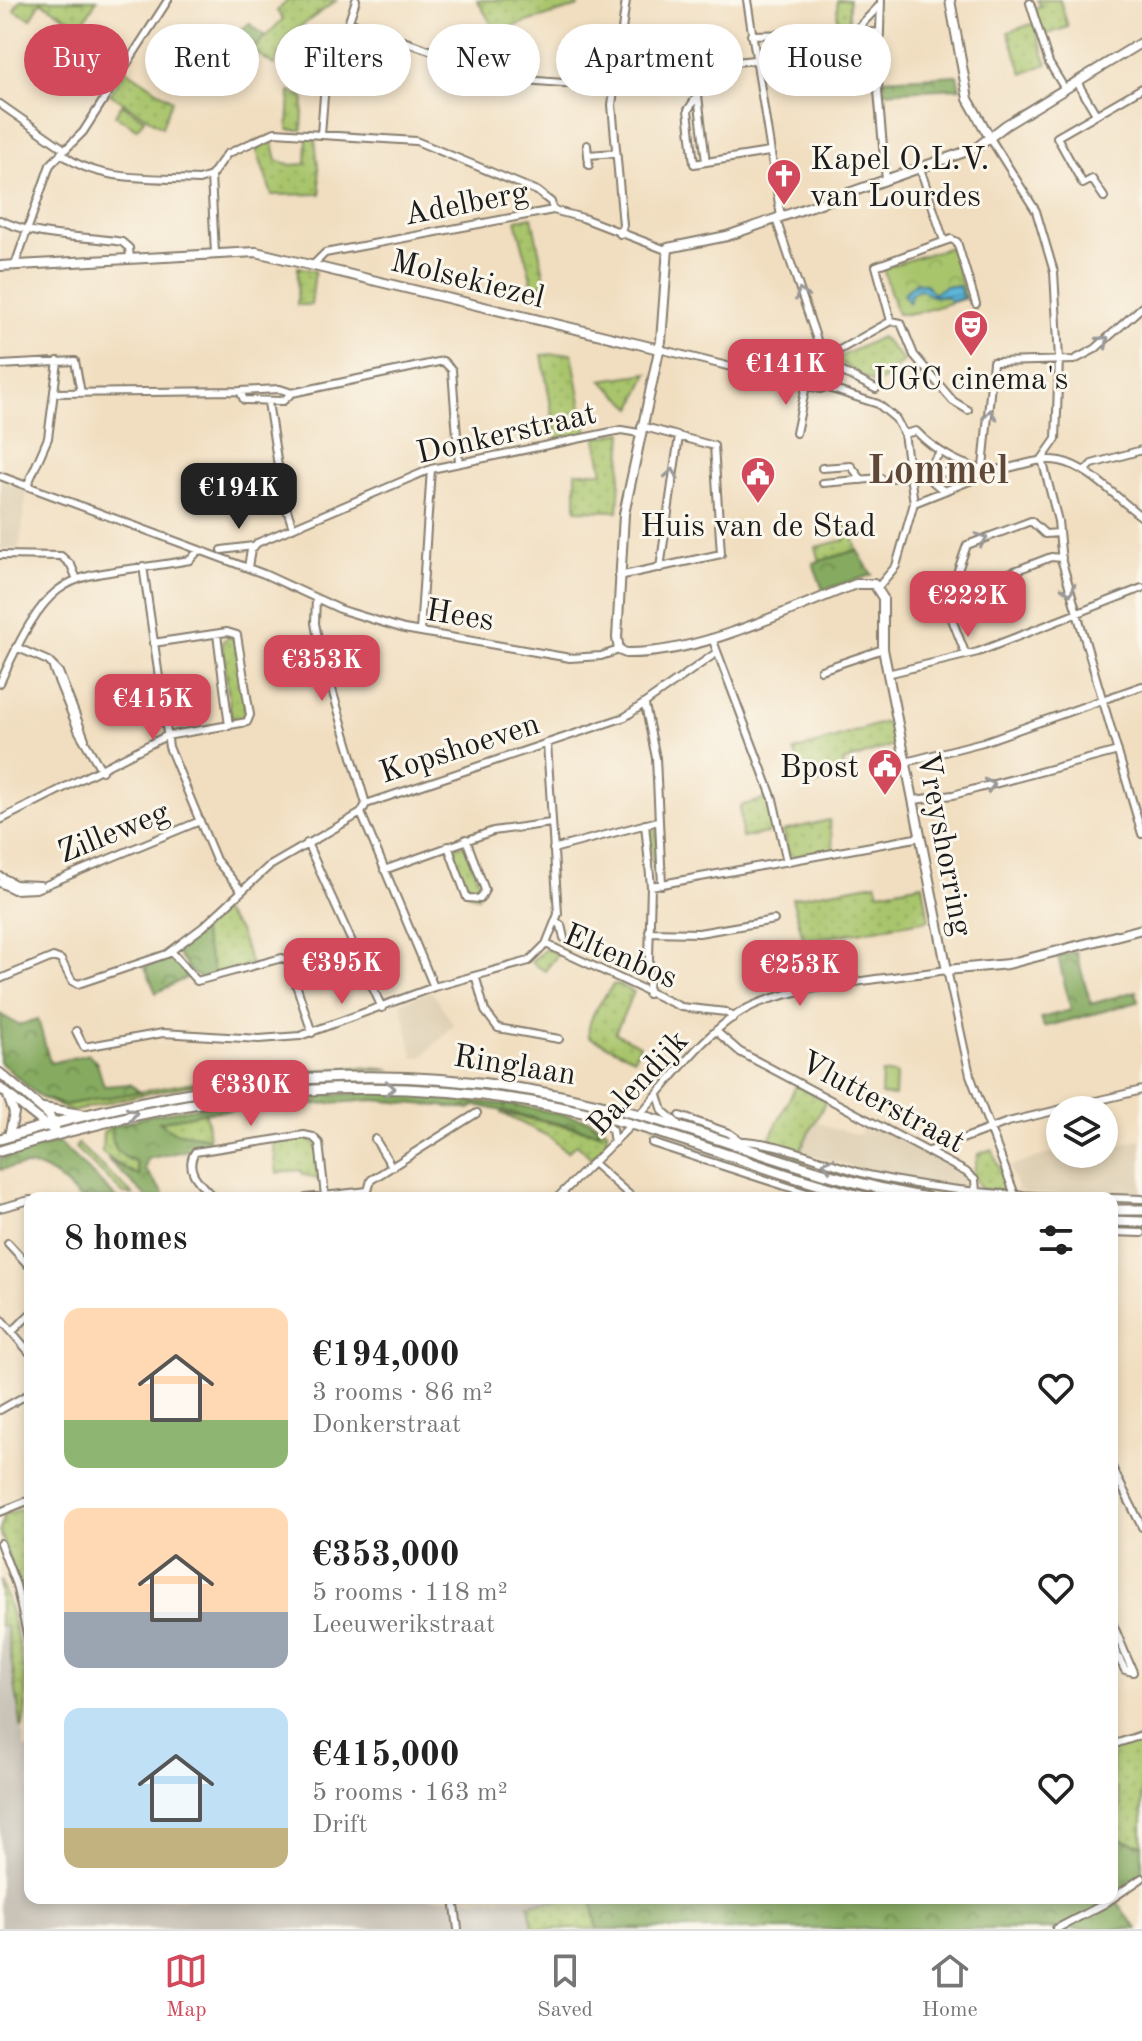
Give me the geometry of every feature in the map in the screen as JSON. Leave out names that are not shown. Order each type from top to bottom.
[{"type":"highway","name":"Ringlaan","points":[[52,1127],[86,1114],[220,1085],[291,1078],[382,1076],[535,1091],[639,1115],[818,1174],[900,1192]]},
{"type":"highway","name":"Ringlaan","points":[[52,1127],[208,1099],[329,1088],[470,1093],[594,1115],[850,1192]]},
{"type":"highway","points":[[5,1138],[52,1127]]},
{"type":"highway","points":[[0,1151],[52,1127]]},
{"type":"highway","points":[[1118,1210],[1142,1210]]},
{"type":"highway","points":[[1118,1221],[1142,1222]]},
{"type":"main road","points":[[950,0],[968,99],[990,138]]},
{"type":"main road","points":[[619,650],[619,576],[625,505],[659,349],[666,250],[674,245],[715,239],[976,148],[1142,42]]},
{"type":"main road","name":"Molsekiezel","points":[[0,266],[256,252],[659,349]]},
{"type":"main road","name":"Hees","points":[[619,650],[637,652],[712,637],[856,584],[878,587]]},
{"type":"main road","name":"Vreyshorring","points":[[878,587],[883,598],[883,649],[887,674],[947,970]]},
{"type":"main road","points":[[947,970],[1017,963],[1142,929]]},
{"type":"main road","points":[[0,1073],[41,1107],[52,1127]]},
{"type":"main road","points":[[3,1090],[52,1127]]},
{"type":"main road","points":[[3,1090],[14,1109],[5,1138]]},
{"type":"main road","name":"Ringlaan","points":[[41,1107],[86,1114]]},
{"type":"street","points":[[15,265],[24,231],[48,169],[83,132],[168,0]]},
{"type":"street","points":[[321,134],[324,96],[356,0]]},
{"type":"street","points":[[623,24],[626,0]]},
{"type":"street","points":[[747,0],[778,218],[817,340],[831,366],[876,389]]},
{"type":"street","points":[[880,2],[880,24]]},
{"type":"street","points":[[861,24],[880,2]]},
{"type":"street","points":[[1030,3],[1049,63],[1065,89]]},
{"type":"street","points":[[349,22],[512,79],[556,82]]},
{"type":"street","points":[[751,35],[759,35]]},
{"type":"street","points":[[743,62],[754,60]]},
{"type":"street","points":[[1077,82],[1096,114]]},
{"type":"street","points":[[1104,197],[1092,179],[1083,184],[1057,139],[1142,88]]},
{"type":"street","points":[[614,96],[623,225],[620,234]]},
{"type":"street","points":[[697,96],[688,110],[694,164],[769,152]]},
{"type":"street","points":[[697,96],[706,162]]},
{"type":"street","points":[[878,96],[886,180]]},
{"type":"street","points":[[0,104],[77,165],[96,172],[199,180],[211,176],[227,154],[267,134],[407,139],[435,146],[537,191],[551,202],[553,210]]},
{"type":"street","points":[[990,138],[1040,220],[1054,272],[1059,359],[1056,439],[1042,459],[1062,558],[1142,834]]},
{"type":"street","points":[[587,145],[589,165]]},
{"type":"street","points":[[588,155],[616,153]]},
{"type":"street","points":[[920,168],[944,241]]},
{"type":"street","points":[[211,176],[215,253]]},
{"type":"street","name":"Adelberg","points":[[313,265],[325,253],[553,210],[576,215],[666,250]]},
{"type":"street","points":[[0,220],[24,231],[122,242],[129,248],[130,258]]},
{"type":"street","points":[[891,321],[876,266],[944,241],[957,242],[976,304]]},
{"type":"street","points":[[914,503],[972,480],[983,468],[993,362],[1074,360],[1095,349],[1142,307]]},
{"type":"street","points":[[827,357],[891,321],[901,323],[914,355],[953,401],[968,410]]},
{"type":"street","name":"Molsekiezel","points":[[659,349],[806,386],[825,387],[885,409],[896,419],[904,434]]},
{"type":"street","points":[[0,365],[72,360],[78,365],[81,393]]},
{"type":"street","points":[[27,486],[48,438],[58,361]]},
{"type":"street","points":[[54,393],[280,389],[292,393],[443,361],[452,370],[459,462]]},
{"type":"street","points":[[825,387],[831,366]]},
{"type":"street","points":[[796,433],[806,386]]},
{"type":"street","points":[[240,391],[248,402],[288,400],[292,393]]},
{"type":"street","points":[[268,402],[283,498],[293,528]]},
{"type":"street","name":"Donkerstraat","points":[[222,550],[253,546],[431,469],[621,430],[640,430],[714,446],[721,554],[660,568]]},
{"type":"street","points":[[878,587],[896,566],[914,503],[904,434],[916,431],[940,453],[993,470],[1042,459],[1061,461],[1085,471],[1142,517]]},
{"type":"street","points":[[619,576],[660,568],[679,436]]},
{"type":"street","points":[[1085,471],[1092,464],[1142,450]]},
{"type":"street","points":[[940,453],[932,460],[930,474],[935,485],[944,491]]},
{"type":"street","points":[[822,468],[851,466],[862,480]]},
{"type":"street","points":[[930,474],[983,468]]},
{"type":"street","points":[[420,632],[431,469]]},
{"type":"street","name":"Hees","points":[[0,476],[248,567],[342,610],[420,632],[570,658],[601,656],[619,650]]},
{"type":"street","points":[[890,478],[911,476]]},
{"type":"street","points":[[823,483],[881,478]]},
{"type":"street","points":[[966,655],[946,604],[967,545],[1031,521],[1045,534],[1059,533]]},
{"type":"street","points":[[248,567],[253,546]]},
{"type":"street","points":[[0,683],[16,647],[41,605],[76,577],[190,560],[199,550]]},
{"type":"street","points":[[0,555],[61,556],[71,565],[76,577]]},
{"type":"street","points":[[947,597],[1051,557],[1062,558]]},
{"type":"street","points":[[143,566],[166,736],[216,860],[240,889]]},
{"type":"street","points":[[887,674],[966,655],[1142,588]]},
{"type":"street","points":[[316,598],[315,623],[320,649],[366,804]]},
{"type":"street","points":[[0,820],[166,736],[247,722],[250,715],[240,639],[231,633],[153,643]]},
{"type":"street","points":[[217,634],[229,726]]},
{"type":"street","points":[[712,637],[773,799],[787,862]]},
{"type":"street","points":[[16,647],[48,661],[53,668],[79,732],[102,771]]},
{"type":"street","points":[[821,670],[883,649]]},
{"type":"street","name":"Kopshoeven","points":[[0,979],[53,957],[61,960],[72,981],[78,984],[151,962],[203,927],[240,889],[307,843],[361,813],[366,804],[625,717],[716,653]]},
{"type":"street","points":[[906,762],[983,742],[1142,686]]},
{"type":"street","points":[[645,705],[656,758],[662,885]]},
{"type":"street","points":[[546,944],[556,922],[558,906],[547,743]]},
{"type":"street","points":[[914,800],[953,795],[1118,751]]},
{"type":"street","points":[[361,813],[434,987]]},
{"type":"street","name":"Zilleweg","points":[[0,883],[23,891],[43,885],[200,821]]},
{"type":"street","points":[[553,849],[658,821]]},
{"type":"street","points":[[384,870],[507,827],[551,823]]},
{"type":"street","points":[[645,824],[651,886],[648,994]]},
{"type":"street","points":[[651,886],[921,837]]},
{"type":"street","points":[[448,846],[467,898],[480,899],[485,890],[466,839]]},
{"type":"street","points":[[307,843],[382,1008]]},
{"type":"street","name":"Zilleweg","points":[[0,876],[15,884],[43,885]]},
{"type":"street","points":[[649,932],[699,933],[774,920]]},
{"type":"street","points":[[556,922],[561,925],[564,938]]},
{"type":"street","name":"Eltenbos","points":[[76,1031],[84,1047],[163,1033],[259,1039],[312,1033],[434,987],[525,964],[546,944],[648,994],[690,1010],[721,1011],[733,1018]]},
{"type":"street","points":[[171,951],[197,981],[282,958],[288,960],[312,1033]]},
{"type":"street","name":"Balendijk","points":[[564,1192],[594,1164],[717,1032],[749,1007],[788,995],[947,970]]},
{"type":"street","name":"Vreyshorring","points":[[947,970],[970,1075],[1014,1192]]},
{"type":"street","points":[[476,978],[485,1011],[498,1028],[559,1039]]},
{"type":"street","name":"Vlutterstraat","points":[[717,1032],[740,1052],[972,1177],[976,1192]]},
{"type":"street","points":[[926,1152],[989,1129],[1142,1090]]},
{"type":"street","points":[[658,1095],[659,1105],[665,1114],[686,1129]]},
{"type":"street","points":[[370,1192],[368,1182],[477,1113]]},
{"type":"street","points":[[594,1115],[612,1130],[614,1143]]},
{"type":"street","points":[[680,1116],[729,1133],[739,1140]]},
{"type":"street","points":[[209,1192],[191,1170],[195,1152],[304,1135],[313,1137],[319,1143],[325,1192]]},
{"type":"street","points":[[666,1135],[682,1151]]},
{"type":"street","points":[[375,1139],[392,1167]]},
{"type":"street","points":[[722,1142],[752,1140],[873,1176],[976,1192]]},
{"type":"street","points":[[652,1143],[804,1192]]},
{"type":"street","points":[[594,1164],[626,1192]]},
{"type":"street","points":[[1118,1198],[1142,1199]]},
{"type":"street","points":[[0,1208],[24,1202]]},
{"type":"street","points":[[1118,1232],[1142,1233]]},
{"type":"street","points":[[8,1243],[24,1260]]},
{"type":"street","points":[[13,1331],[24,1320]]},
{"type":"street","points":[[2,1322],[24,1345]]},
{"type":"street","points":[[0,1410],[24,1396]]},
{"type":"street","points":[[1118,1479],[1142,1527]]},
{"type":"street","points":[[1118,1488],[1122,1487]]},
{"type":"street","points":[[0,1512],[24,1505]]},
{"type":"street","points":[[0,1543],[16,1585],[24,1620]]},
{"type":"street","points":[[1118,1638],[1133,1672],[1125,1670],[1118,1657]]},
{"type":"street","points":[[1118,1743],[1142,1735]]},
{"type":"street","points":[[1118,1894],[1142,1878]]},
{"type":"street","points":[[455,1904],[458,1929]]},
{"type":"street","points":[[1056,1929],[1104,1904]]},
{"type":"shaded area","points":[[0,480],[27,491],[19,550],[0,549]]},
{"type":"shaded area","points":[[432,991],[454,1025],[422,1057],[414,1058],[401,1002]]},
{"type":"shaded area","points":[[816,1120],[830,1128],[860,1135],[864,1121],[962,1171],[965,1188],[887,1176],[799,1152]]},
{"type":"shaded area","points":[[1142,1139],[1142,1196],[1118,1195],[1118,1192],[1024,1192],[1018,1190],[1009,1167],[1046,1155],[1046,1168],[1118,1168],[1118,1145]]},
{"type":"shaded area","points":[[6,1625],[24,1742],[24,1904],[571,1904],[534,1929],[0,1929],[0,1626]]},
{"type":"green space","points":[[20,0],[97,0],[82,24],[41,2],[31,19],[14,10]]},
{"type":"green space","points":[[288,0],[337,0],[304,24],[278,24],[283,19],[277,11]]},
{"type":"green space","points":[[477,0],[576,0],[578,7],[520,24],[492,24]]},
{"type":"green space","points":[[837,0],[849,0],[849,24],[838,24]]},
{"type":"green space","points":[[1037,0],[1060,0],[1068,27],[1042,36],[1033,8],[1041,6]]},
{"type":"green space","points":[[1034,23],[1047,64],[1023,74],[1008,32]]},
{"type":"green space","points":[[275,27],[274,65],[259,55],[259,43]]},
{"type":"green space","points":[[129,71],[145,82],[145,96],[166,96],[172,100],[162,127],[113,96],[129,96]]},
{"type":"green space","points":[[957,75],[960,88],[891,92],[891,78]]},
{"type":"green space","points":[[290,96],[304,97],[302,130],[288,130]]},
{"type":"green space","points":[[122,104],[144,119],[137,129],[115,115]]},
{"type":"green space","points":[[271,136],[277,160],[291,165],[306,164],[307,136],[315,138],[321,194],[272,195],[254,142]]},
{"type":"green space","points":[[532,217],[546,284],[534,290],[516,220]]},
{"type":"green space","points":[[950,247],[966,298],[914,314],[897,314],[883,268]]},
{"type":"green space","points":[[298,267],[315,271],[311,305],[297,305]]},
{"type":"green space","points":[[881,337],[904,361],[877,385],[835,359]]},
{"type":"green space","points":[[572,353],[587,434],[557,441],[542,355]]},
{"type":"green space","points":[[648,373],[633,408],[601,380]]},
{"type":"green space","points":[[623,432],[618,511],[576,510],[576,472],[603,472],[596,438]]},
{"type":"green space","points":[[843,524],[850,524],[857,550],[820,562],[816,547],[845,540]]},
{"type":"green space","points":[[857,550],[872,575],[823,590],[813,563]]},
{"type":"green space","points":[[230,636],[236,640],[246,714],[237,722],[231,716],[222,642]]},
{"type":"green space","points":[[891,720],[896,744],[843,762],[847,775],[808,787],[794,751]]},
{"type":"green space","points":[[769,798],[777,831],[742,838],[740,806]]},
{"type":"green space","points":[[829,820],[834,850],[794,857],[788,853],[783,831]]},
{"type":"green space","points":[[652,827],[656,830],[659,873],[655,877],[648,830]]},
{"type":"green space","points":[[456,846],[467,848],[481,888],[478,897],[469,895],[454,853]]},
{"type":"green space","points":[[876,883],[879,892],[923,884],[929,920],[804,941],[792,898]]},
{"type":"green space","points":[[222,912],[239,931],[251,964],[215,975],[201,931]]},
{"type":"green space","points":[[201,931],[215,975],[201,978],[192,973],[176,952]]},
{"type":"green space","points":[[545,949],[559,953],[545,971],[531,962]]},
{"type":"green space","points":[[1076,952],[1091,1004],[1136,991],[1138,1002],[1044,1027],[1041,1018],[1071,1010],[1058,957]]},
{"type":"green space","points":[[171,955],[188,977],[156,993],[145,967]]},
{"type":"green space","points":[[613,985],[634,992],[615,1033],[640,1045],[634,1058],[589,1037],[590,1023],[596,1010]]},
{"type":"green space","points":[[0,1014],[19,1025],[38,1019],[50,1063],[89,1054],[97,1063],[104,1086],[130,1084],[140,1092],[64,1105],[40,1097],[0,1062]]},
{"type":"green space","points":[[360,1067],[392,1070],[310,1072],[230,1080],[151,1093],[72,1112],[40,1097],[64,1105],[233,1075]]},
{"type":"green space","points":[[882,1073],[896,1074],[895,1096],[881,1095]]},
{"type":"green space","points":[[340,1079],[446,1083],[534,1095],[620,1113],[480,1091],[411,1086],[342,1086],[273,1090],[205,1099],[68,1127],[65,1124],[206,1091]]},
{"type":"green space","points":[[796,1085],[826,1101],[799,1152],[768,1142]]},
{"type":"green space","points":[[380,1092],[522,1106],[590,1120],[601,1133],[476,1105],[470,1109],[374,1100],[206,1112],[159,1122],[174,1132],[209,1138],[208,1146],[147,1159],[145,1169],[162,1192],[142,1192],[107,1159],[139,1176],[136,1162],[116,1149],[111,1127],[151,1115],[226,1102]]},
{"type":"green space","points":[[206,1112],[209,1138],[174,1132],[154,1122]]},
{"type":"green space","points":[[501,1113],[599,1133],[590,1120],[607,1130],[607,1143],[592,1159],[577,1144],[567,1152],[550,1137]]},
{"type":"green space","points":[[652,1124],[815,1176],[883,1192],[861,1192],[817,1181]]},
{"type":"green space","points":[[112,1126],[116,1149],[136,1162],[139,1177],[102,1153],[103,1132]]},
{"type":"green space","points":[[306,1137],[317,1146],[320,1180],[302,1174],[301,1170],[277,1173],[273,1142]]},
{"type":"green space","points":[[58,1142],[111,1192],[73,1192],[52,1174],[35,1167],[0,1170],[0,1158]]},
{"type":"green space","points":[[752,1142],[818,1163],[884,1179],[960,1192],[936,1192],[881,1182],[745,1145]]},
{"type":"green space","points":[[78,1144],[130,1192],[122,1192],[75,1148]]},
{"type":"green space","points":[[686,1145],[704,1154],[821,1192],[791,1186],[694,1154]]},
{"type":"green space","points":[[992,1149],[1007,1192],[981,1189],[973,1175],[978,1154]]},
{"type":"green space","points":[[24,1508],[24,1603],[0,1531],[4,1515]]},
{"type":"green space","points":[[0,1579],[16,1633],[24,1675],[22,1729],[6,1626],[0,1626]]},
{"type":"green space","points":[[1142,1739],[1142,1845],[1118,1839],[1118,1808],[1121,1807],[1118,1746]]},
{"type":"green space","points":[[1118,1839],[1142,1845],[1142,1874],[1118,1892]]},
{"type":"green space","points":[[529,1904],[592,1904],[598,1929],[533,1929]]},
{"type":"green space","points":[[592,1904],[1118,1904],[1137,1929],[598,1929]]},
{"type":"water","points":[[916,282],[926,284],[933,294],[945,286],[959,286],[963,298],[951,302],[947,297],[931,296],[920,289],[912,293],[909,303],[903,294]]},
{"type":"place","name":"Kapel O.L.V. van Lourdes","points":[[784,207]]},
{"type":"place","name":"UGC cinema's","points":[[971,358]]},
{"type":"place","name":"Huis van de Stad","points":[[758,505]]},
{"type":"place","name":"Bpost","points":[[885,797]]},
{"type":"district","name":"Lommel","points":[[938,469]]}]
